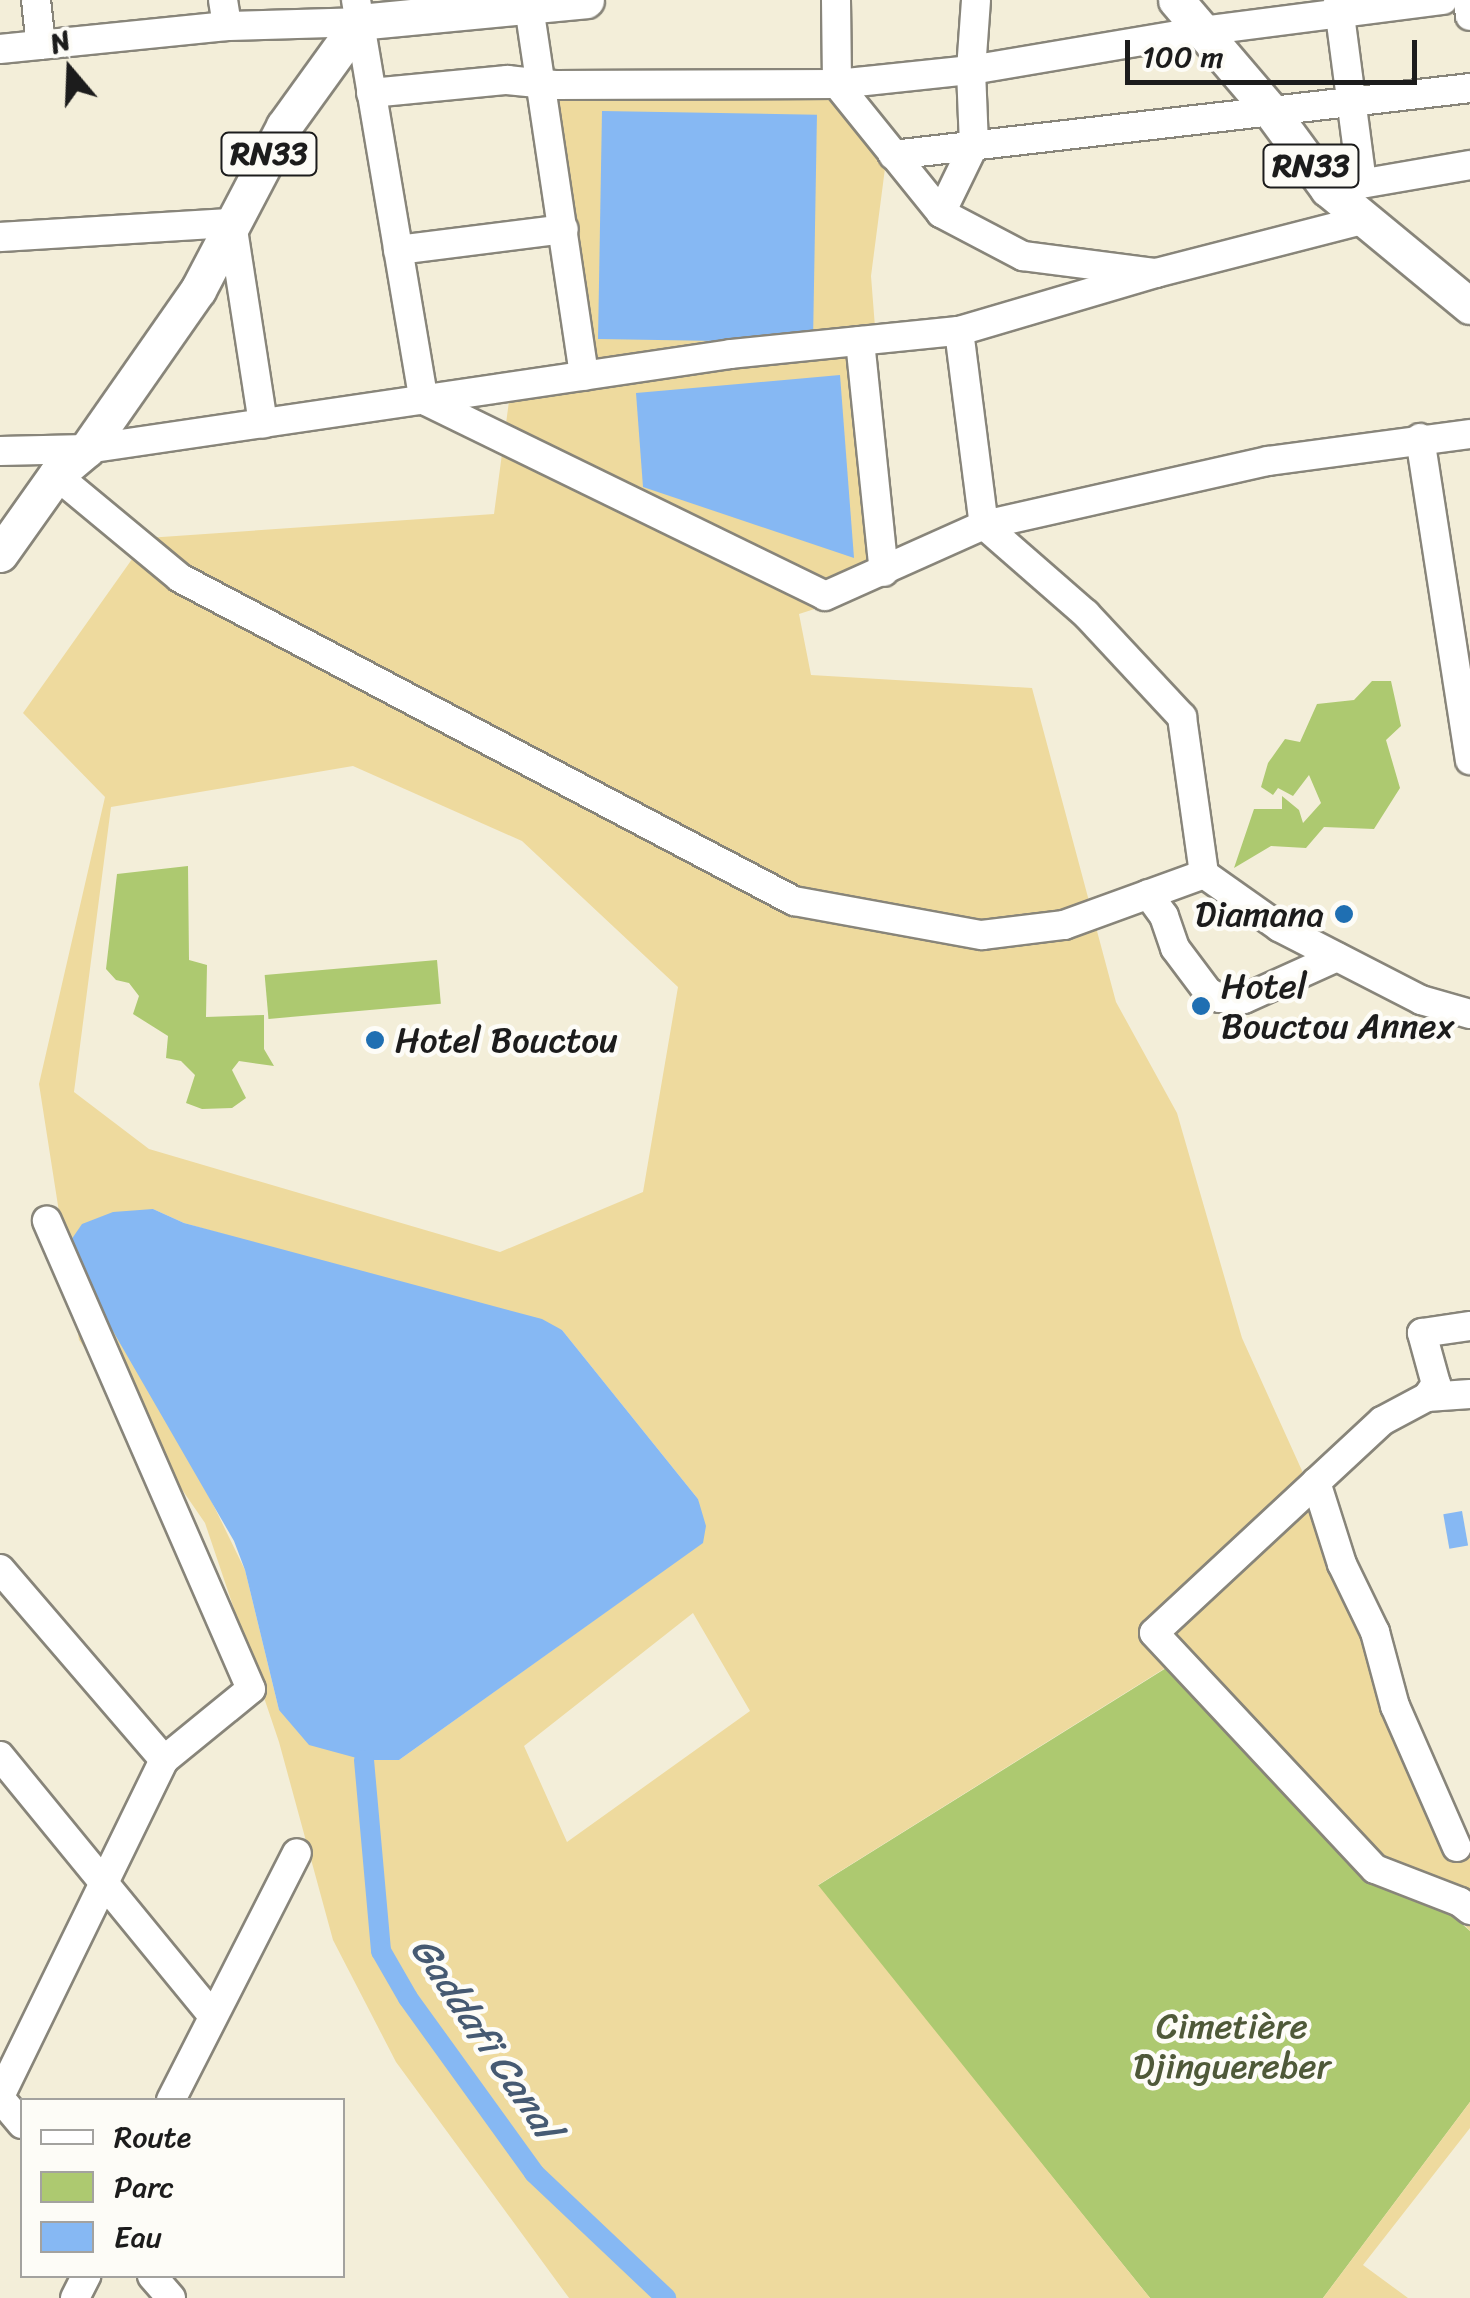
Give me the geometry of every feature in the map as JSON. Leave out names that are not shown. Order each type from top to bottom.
[{"type":"main road","points":[[358,11],[586,0]]},
{"type":"main road","name":"RN33","points":[[1176,0],[1270,110],[1345,186],[1362,220],[1470,306]]},
{"type":"main road","name":"RN33","points":[[0,554],[56,475],[87,449],[198,290],[284,126],[358,11]]},
{"type":"street","points":[[36,0],[42,45]]},
{"type":"street","points":[[836,0],[837,84],[941,214],[1023,256],[1156,273]]},
{"type":"street","points":[[941,214],[974,145],[971,70],[976,0]]},
{"type":"street","points":[[371,93],[508,80],[544,84],[837,84],[971,70],[1339,6],[1443,0]]},
{"type":"street","points":[[1468,0],[1470,16]]},
{"type":"street","points":[[529,2],[584,376]]},
{"type":"street","points":[[1339,6],[1351,101],[1345,186],[1470,166]]},
{"type":"street","points":[[0,49],[225,13],[358,11],[424,400]]},
{"type":"street","points":[[894,155],[1470,88]]},
{"type":"street","points":[[0,451],[87,449],[731,354],[959,331],[1156,273],[1362,220]]},
{"type":"street","points":[[0,237],[232,223],[264,424]]},
{"type":"street","points":[[398,250],[564,229]]},
{"type":"street","points":[[959,331],[984,525],[1086,614],[1182,718],[1204,874],[1279,926],[1337,957],[1421,1000],[1470,1014]]},
{"type":"street","points":[[860,341],[884,572]]},
{"type":"street","points":[[424,400],[824,596],[984,525],[1268,460],[1470,434]]},
{"type":"street","points":[[1420,438],[1464,680],[1470,760]]},
{"type":"street","points":[[56,475],[180,578],[794,901],[982,935],[1064,926],[1204,874]]},
{"type":"street","points":[[1148,894],[1164,916],[1175,948],[1208,992],[1220,998],[1244,999],[1337,957]]},
{"type":"street","points":[[20,2122],[0,2097],[164,1760],[250,1689],[48,1221]]},
{"type":"street","points":[[1427,1397],[1436,1384],[1422,1334],[1470,1326]]},
{"type":"street","points":[[1470,1394],[1427,1397],[1382,1421],[1154,1633],[1375,1869],[1460,1902],[1470,1910]]},
{"type":"street","points":[[1316,1482],[1342,1564],[1375,1632],[1395,1706],[1458,1848]]},
{"type":"street","points":[[0,1569],[164,1760]]},
{"type":"street","points":[[0,1756],[212,2015]]},
{"type":"street","points":[[171,2098],[297,1854]]},
{"type":"street","points":[[154,2278],[171,2298]]},
{"type":"green space","points":[[1372,681],[1391,681],[1401,726],[1386,740],[1400,788],[1374,829],[1324,827],[1306,848],[1271,846],[1234,868],[1254,809],[1282,809],[1282,796],[1299,810],[1303,823],[1321,803],[1309,775],[1293,796],[1278,788],[1273,795],[1261,787],[1268,763],[1285,739],[1300,742],[1317,704],[1354,700]]},
{"type":"green space","points":[[188,866],[189,960],[207,965],[206,1017],[264,1015],[264,1049],[274,1066],[239,1061],[232,1070],[246,1098],[232,1108],[202,1109],[186,1103],[195,1075],[181,1061],[166,1058],[168,1036],[133,1014],[139,996],[129,983],[116,980],[106,969],[117,874]]},
{"type":"green space","points":[[437,960],[441,1004],[268,1019],[265,975]]},
{"type":"green space","name":"Cimetière Djinguereber","points":[[1171,1665],[1470,1931],[1470,2102],[1323,2298],[1150,2298],[817,1886]]},
{"type":"sand","points":[[828,75],[887,153],[871,276],[895,583],[799,614],[811,675],[1032,688],[1116,1002],[1177,1113],[1242,1338],[1470,1842],[1470,1931],[1460,1920],[1364,1869],[1170,1665],[818,1885],[1150,2298],[569,2298],[396,2062],[333,1940],[279,1742],[205,1523],[79,1340],[39,1084],[105,797],[23,713],[147,538],[494,514],[509,401],[586,379],[546,89]],"holes":[[[353,766],[522,841],[678,987],[643,1192],[500,1252],[149,1149],[74,1092],[111,807]],[[153,1209],[184,1223],[562,1330],[698,1499],[702,1543],[399,1760],[279,1710],[245,1570],[208,1494]],[[693,1613],[750,1711],[567,1842],[524,1746]]]},
{"type":"sand","points":[[1470,2102],[1470,2128],[1363,2265],[1408,2298],[1323,2298]]},
{"type":"water","points":[[602,111],[817,115],[813,343],[598,339]]},
{"type":"water","points":[[840,375],[854,558],[643,487],[636,393]]},
{"type":"water","points":[[153,1209],[184,1223],[542,1319],[562,1330],[698,1499],[706,1526],[703,1543],[399,1760],[364,1760],[309,1745],[279,1710],[245,1570],[234,1541],[80,1274],[69,1243],[82,1224],[113,1212]]},
{"type":"water","points":[[1462,1511],[1468,1545],[1449,1549],[1443,1514]]},
{"type":"waterway","name":"Gaddafi Canal","points":[[364,1760],[381,1951],[408,1998],[534,2173],[666,2298]]},
{"type":"place","name":"Diamana","points":[[1344,914]]},
{"type":"place","name":"Hotel Bouctou Annex","points":[[1201,1006]]},
{"type":"place","name":"Hotel Bouctou","points":[[375,1040]]}]
